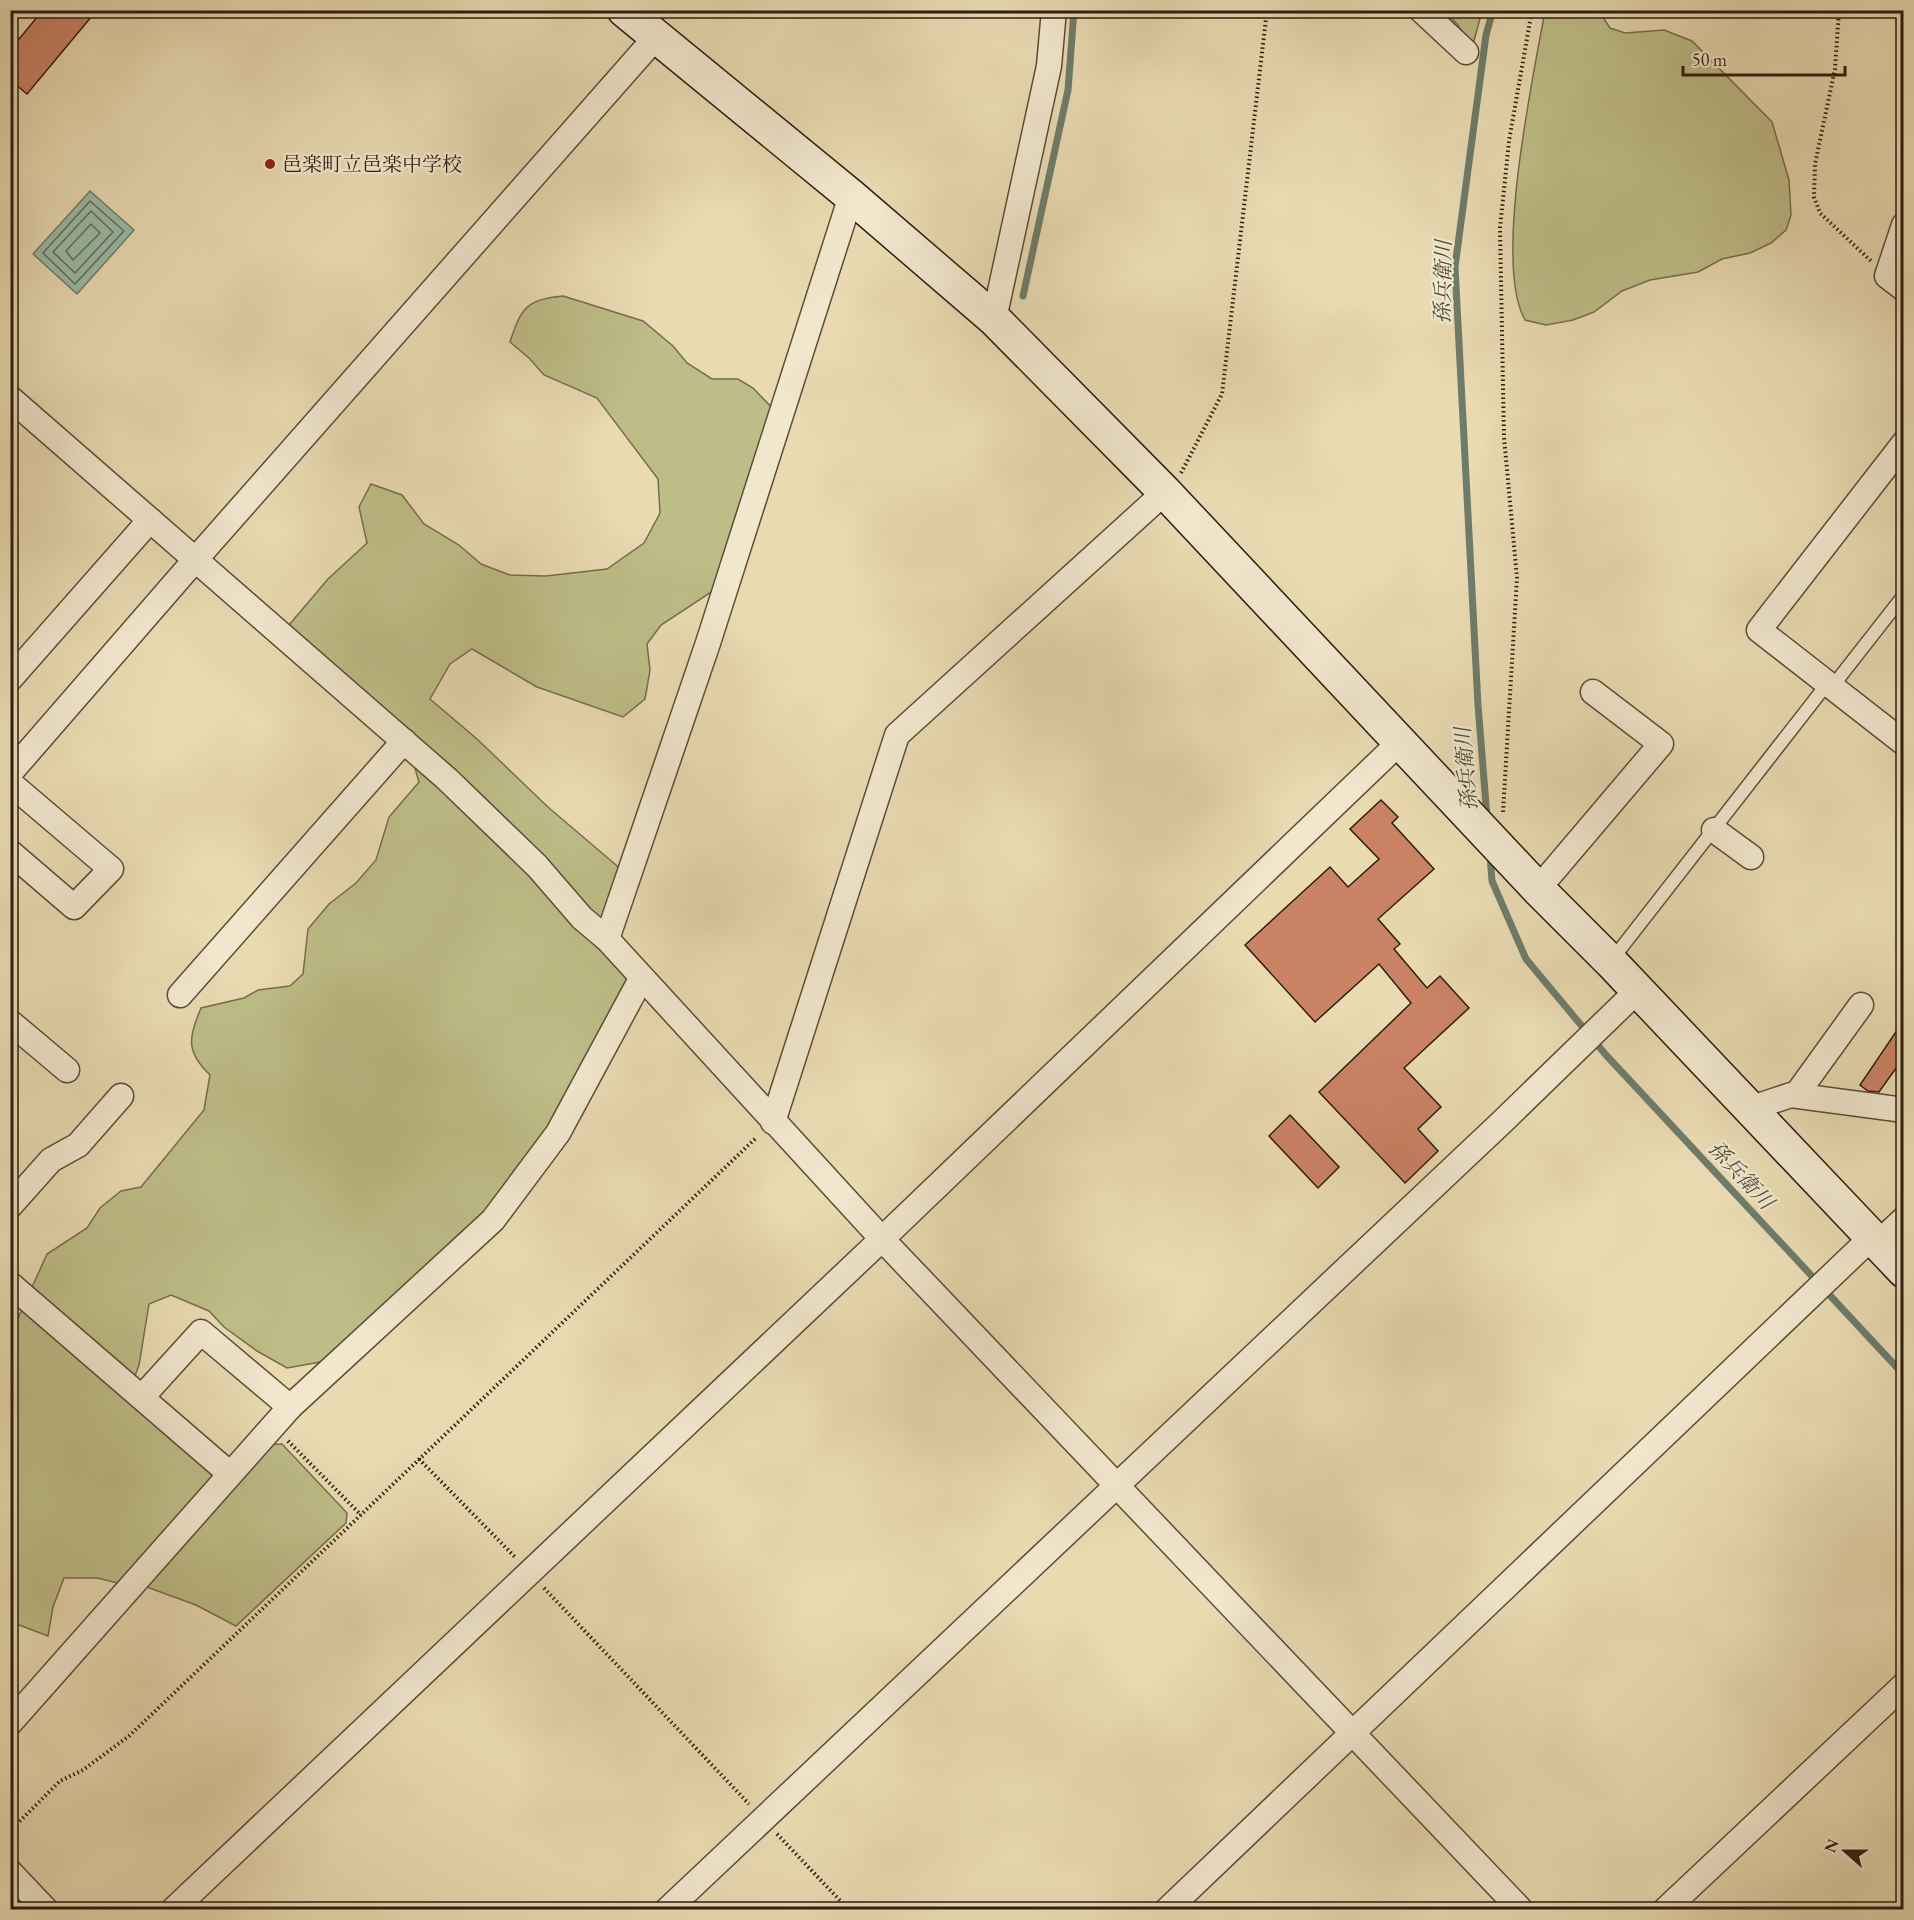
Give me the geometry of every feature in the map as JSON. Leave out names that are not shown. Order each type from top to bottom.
[{"type":"street","points":[[624,10],[852,196],[994,319],[1165,492],[1500,849],[1611,962],[1904,1271]]},
{"type":"street","points":[[994,319],[1049,66],[1054,10]]},
{"type":"street","points":[[1421,10],[1466,52]]},
{"type":"street","points":[[15,759],[195,560],[656,37]]},
{"type":"street","points":[[607,939],[708,643],[852,196]]},
{"type":"street","points":[[1895,283],[1904,225]]},
{"type":"street","points":[[10,398],[404,741],[537,866],[582,918],[607,939],[882,1239],[1521,1910]]},
{"type":"street","points":[[1904,443],[1759,630],[1904,743]]},
{"type":"street","points":[[773,1122],[897,735],[1165,492]]},
{"type":"street","points":[[10,679],[150,519]]},
{"type":"street","points":[[1538,889],[1661,744],[1593,692]]},
{"type":"street","points":[[180,995],[404,741]]},
{"type":"street","points":[[173,1910],[882,1239],[1400,741]]},
{"type":"street","points":[[10,783],[111,869],[74,907],[10,852]]},
{"type":"street","points":[[1714,830],[1751,857]]},
{"type":"street","points":[[10,1723],[290,1407],[493,1220],[558,1133],[642,979]]},
{"type":"street","points":[[667,1910],[1637,991]]},
{"type":"street","points":[[1796,1095],[1861,1005]]},
{"type":"street","points":[[10,1022],[67,1070]]},
{"type":"street","points":[[1749,1109],[1796,1095],[1904,1110]]},
{"type":"street","points":[[10,1206],[51,1160],[78,1145],[121,1096]]},
{"type":"street","points":[[1167,1910],[1874,1241],[1904,1219]]},
{"type":"street","points":[[10,1284],[230,1474]]},
{"type":"street","points":[[142,1397],[201,1332],[290,1407]]},
{"type":"street","points":[[1665,1910],[1904,1685]]},
{"type":"street","points":[[10,1872],[46,1910]]},
{"type":"lane","points":[[1611,962],[1714,830],[1904,595]]},
{"type":"path","points":[[1165,492],[1185,468],[1222,394],[1267,10]]},
{"type":"path","points":[[1500,849],[1517,578],[1504,437],[1500,228],[1509,141],[1532,10]]},
{"type":"path","points":[[1839,10],[1835,69],[1815,164],[1814,197],[1820,213],[1895,283]]},
{"type":"path","points":[[10,1831],[60,1781],[83,1770],[129,1736],[773,1122]]},
{"type":"path","points":[[274,1427],[361,1515]]},
{"type":"path","points":[[419,1459],[849,1910]]},
{"type":"shaded area","points":[[1444,11],[1482,11],[1472,48],[1458,25]]},
{"type":"shaded area","points":[[1545,11],[1599,11],[1610,28],[1625,33],[1664,30],[1692,41],[1772,122],[1789,180],[1791,215],[1786,230],[1771,243],[1750,253],[1722,259],[1698,272],[1650,280],[1622,291],[1594,312],[1573,320],[1546,325],[1525,320],[1516,293],[1513,257],[1514,215],[1518,169]]},
{"type":"shaded area","points":[[563,296],[643,321],[673,346],[687,363],[712,379],[738,379],[753,388],[781,417],[728,581],[661,625],[647,644],[650,670],[645,699],[623,717],[537,687],[472,649],[450,664],[430,699],[477,739],[549,808],[623,871],[598,942],[630,975],[548,1127],[486,1212],[326,1361],[287,1368],[257,1351],[224,1327],[209,1311],[171,1295],[149,1304],[139,1365],[129,1392],[222,1473],[130,1586],[97,1578],[64,1578],[53,1607],[48,1636],[11,1622],[10,1326],[15,1325],[47,1254],[87,1228],[100,1208],[121,1191],[141,1187],[204,1110],[210,1075],[197,1059],[192,1044],[194,1028],[201,1008],[244,998],[258,990],[290,986],[303,974],[308,929],[329,904],[356,883],[376,860],[389,817],[419,782],[404,731],[284,631],[328,579],[367,543],[359,507],[371,484],[402,495],[424,524],[459,545],[481,564],[510,575],[546,576],[607,569],[644,543],[660,513],[658,479],[597,398],[544,375],[510,342],[518,321],[527,307],[541,300]]},
{"type":"shaded area","points":[[282,1444],[347,1513],[346,1523],[236,1626],[196,1605],[141,1585],[263,1445]]},
{"type":"water","points":[[90,191],[134,230],[77,294],[33,254]]},
{"type":"building","points":[[43,10],[97,10],[27,94],[10,80],[10,50]]},
{"type":"building","points":[[1381,800],[1398,817],[1392,823],[1434,869],[1378,919],[1400,944],[1394,949],[1427,988],[1440,976],[1469,1008],[1404,1068],[1441,1107],[1418,1129],[1438,1151],[1405,1183],[1319,1092],[1411,1003],[1379,964],[1315,1022],[1245,945],[1330,867],[1348,887],[1379,859],[1350,829]]},
{"type":"building","points":[[1904,1020],[1904,1057],[1879,1092],[1868,1091],[1860,1085]]},
{"type":"building","points":[[1290,1115],[1339,1167],[1318,1188],[1269,1136]]},
{"type":"waterway","points":[[1023,296],[1068,90],[1074,10]]},
{"type":"waterway","name":"孫兵衛川","points":[[1487,817],[1478,705],[1455,267],[1486,35],[1493,10]]},
{"type":"waterway","name":"孫兵衛川","points":[[1490,855],[1492,881],[1526,959],[1606,1055],[1904,1375]]},
{"type":"place","name":"邑楽町立邑楽中学校","points":[[270,164]]}]
